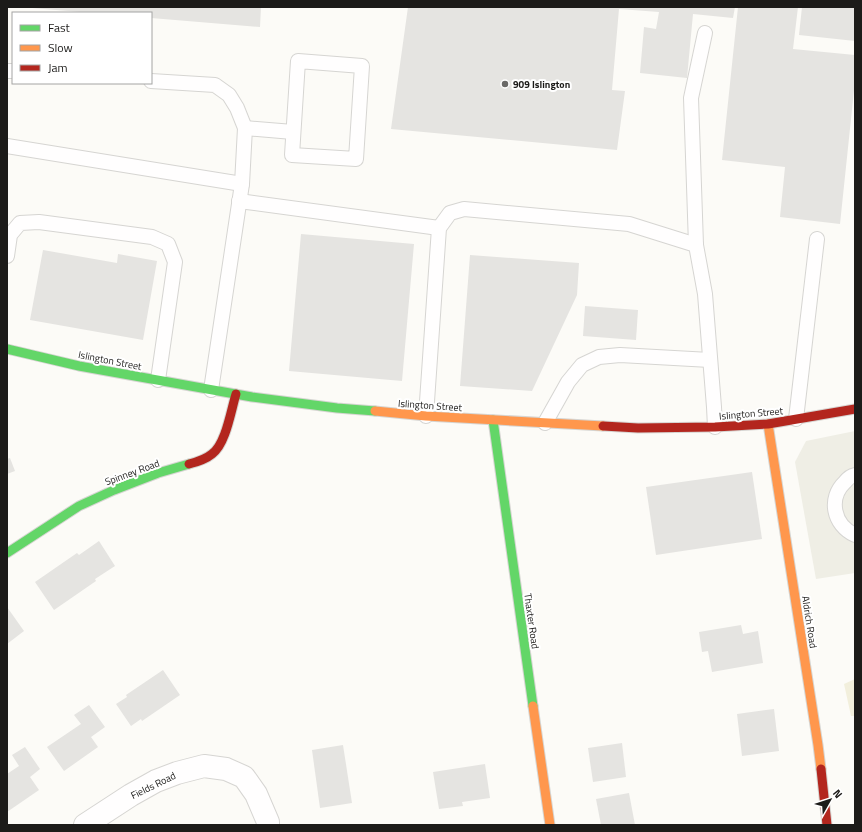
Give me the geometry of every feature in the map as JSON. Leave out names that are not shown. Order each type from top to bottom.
[{"type":"street","name":"Islington Street","points":[[7,349],[79,366],[236,394],[337,408],[426,416],[638,428],[714,427],[768,424],[855,409]]},
{"type":"street","name":"Spinney Road","points":[[7,553],[79,506],[114,490],[199,461],[213,454],[223,441],[236,394]]},
{"type":"street","name":"Thaxter Road","points":[[492,420],[550,825]]},
{"type":"street","name":"Aldrich Road","points":[[768,424],[816,737],[827,825]]},
{"type":"street","name":"Fields Road","points":[[85,825],[131,795],[156,781],[177,773],[204,766],[226,769],[244,777],[256,794],[268,825]]},
{"type":"lane","points":[[705,33],[691,98],[696,245],[705,294],[714,427]]},
{"type":"lane","points":[[298,61],[362,66],[356,159],[292,155],[293,132],[298,61]]},
{"type":"lane","points":[[152,81],[215,85],[229,95],[237,108],[245,128],[242,184],[211,390]]},
{"type":"lane","points":[[245,128],[293,132]]},
{"type":"lane","points":[[7,146],[242,184]]},
{"type":"lane","points":[[239,201],[439,228]]},
{"type":"lane","points":[[426,416],[439,228],[450,213],[464,209],[629,224],[696,245]]},
{"type":"lane","points":[[7,256],[10,234],[20,223],[39,222],[152,237],[168,244],[175,262],[158,380]]},
{"type":"lane","points":[[796,419],[817,240]]},
{"type":"lane","points":[[545,423],[568,382],[582,365],[599,357],[620,355],[710,360]]},
{"type":"lane","points":[[855,475],[850,476],[840,486],[834,500],[836,515],[842,526],[855,535]]},
{"type":"shaded area","points":[[855,431],[855,573],[816,579],[795,462],[806,441]]},
{"type":"shaded area","points":[[855,679],[855,716],[851,716],[844,684]]},
{"type":"building","points":[[261,7],[260,27],[152,18],[152,12],[80,12],[32,8]]},
{"type":"building","name":"909 Islington","points":[[408,7],[735,7],[733,18],[693,14],[687,78],[640,73],[644,27],[656,29],[659,12],[619,9],[612,90],[625,91],[617,150],[391,129]]},
{"type":"building","points":[[738,7],[798,7],[793,49],[855,55],[855,81],[840,224],[780,217],[785,167],[722,160]]},
{"type":"building","points":[[802,7],[855,7],[855,41],[799,35]]},
{"type":"building","points":[[301,234],[414,244],[402,381],[289,371]]},
{"type":"building","points":[[43,250],[117,263],[118,254],[157,261],[143,340],[30,320]]},
{"type":"building","points":[[470,255],[579,263],[577,295],[532,391],[460,386]]},
{"type":"building","points":[[585,306],[638,310],[636,340],[583,336]]},
{"type":"building","points":[[10,458],[15,471],[7,474],[7,459]]},
{"type":"building","points":[[752,472],[762,539],[656,555],[646,487]]},
{"type":"building","points":[[99,541],[115,566],[54,610],[35,582],[77,553],[79,555]]},
{"type":"building","points":[[7,607],[24,631],[7,644]]},
{"type":"building","points":[[741,625],[743,634],[758,631],[763,663],[712,672],[708,651],[702,652],[699,632]]},
{"type":"building","points":[[163,670],[180,695],[142,721],[141,719],[131,726],[116,704],[127,697],[126,695]]},
{"type":"building","points":[[89,705],[105,727],[91,737],[98,747],[64,771],[47,747],[81,724],[74,715]]},
{"type":"building","points":[[774,709],[779,751],[742,756],[737,714]]},
{"type":"building","points":[[622,743],[626,777],[593,782],[588,748]]},
{"type":"building","points":[[343,745],[352,803],[320,808],[312,750]]},
{"type":"building","points":[[25,747],[40,769],[30,777],[39,790],[7,812],[7,774],[19,766],[12,755]]},
{"type":"building","points":[[485,764],[490,798],[462,802],[463,806],[439,809],[433,772]]},
{"type":"building","points":[[629,793],[635,825],[601,825],[596,799]]},
{"type":"traffic: fast","points":[[7,349],[79,366],[252,397],[337,408],[375,411]]},
{"type":"traffic: fast","points":[[493,420],[533,706]]},
{"type":"traffic: fast","points":[[7,553],[79,506],[114,490],[158,473],[189,464]]},
{"type":"traffic: slow","points":[[375,411],[426,416],[603,426]]},
{"type":"traffic: slow","points":[[768,424],[821,769]]},
{"type":"traffic: slow","points":[[533,706],[550,825]]},
{"type":"traffic: jam","points":[[189,464],[207,457],[217,449],[224,435],[236,394]]},
{"type":"traffic: jam","points":[[603,426],[638,428],[715,427],[768,424],[855,409]]},
{"type":"traffic: jam","points":[[821,769],[827,825]]},
{"type":"place","name":"909 Islington","points":[[505,84]]}]
